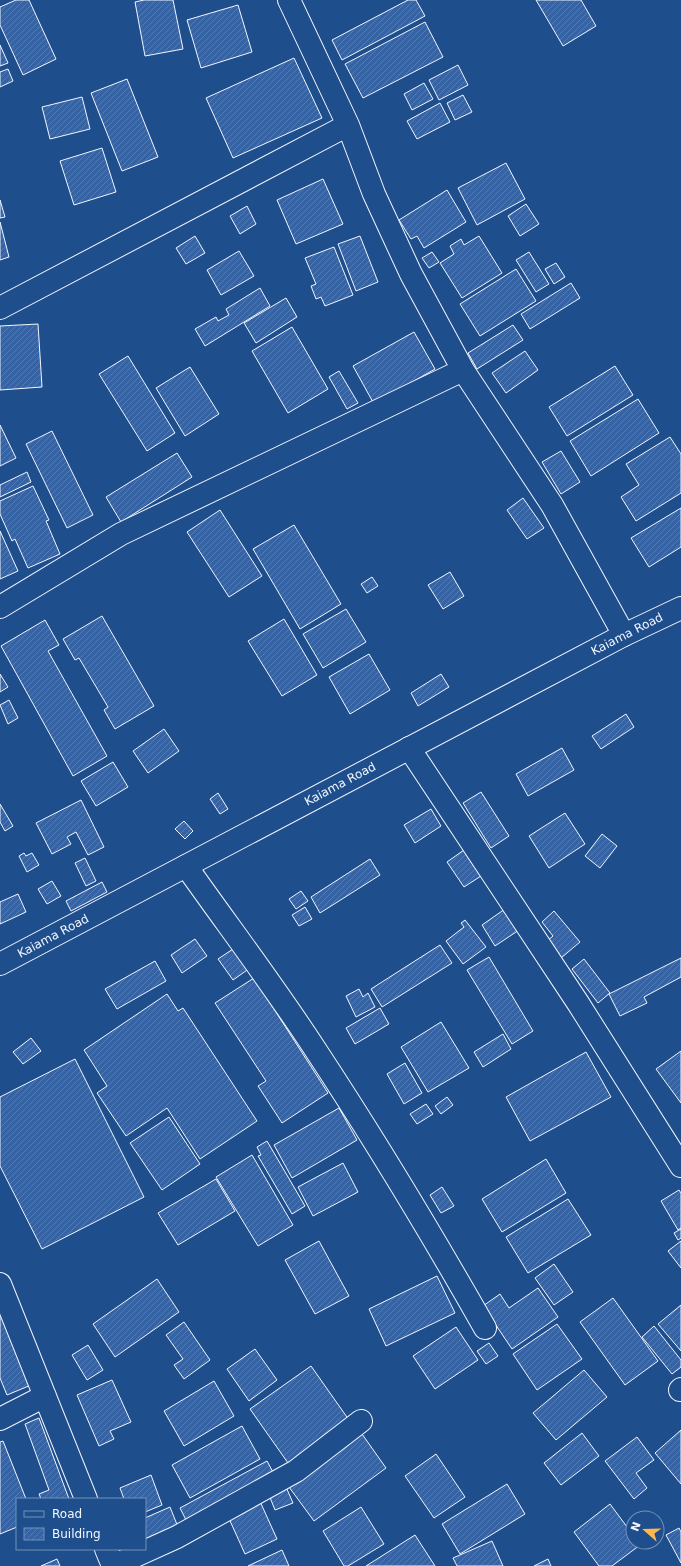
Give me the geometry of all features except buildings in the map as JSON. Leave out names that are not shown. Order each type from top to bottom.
[{"type":"main road","points":[[289,0],[348,125],[374,194],[411,274],[463,370],[552,505],[624,635]]},
{"type":"main road","points":[[0,308],[348,125]]},
{"type":"main road","points":[[0,607],[121,534],[463,370]]},
{"type":"main road","name":"Kaiama Road","points":[[0,964],[624,635],[681,608]]},
{"type":"main road","points":[[409,748],[578,1003],[681,1166]]},
{"type":"main road","points":[[186,866],[314,1047],[364,1124],[437,1243],[485,1328]]},
{"type":"main road","points":[[0,1284],[86,1498]]},
{"type":"main road","points":[[0,1419],[45,1396]]},
{"type":"main road","points":[[106,1550],[113,1566],[177,1537],[282,1479],[313,1458],[361,1421]]}]
